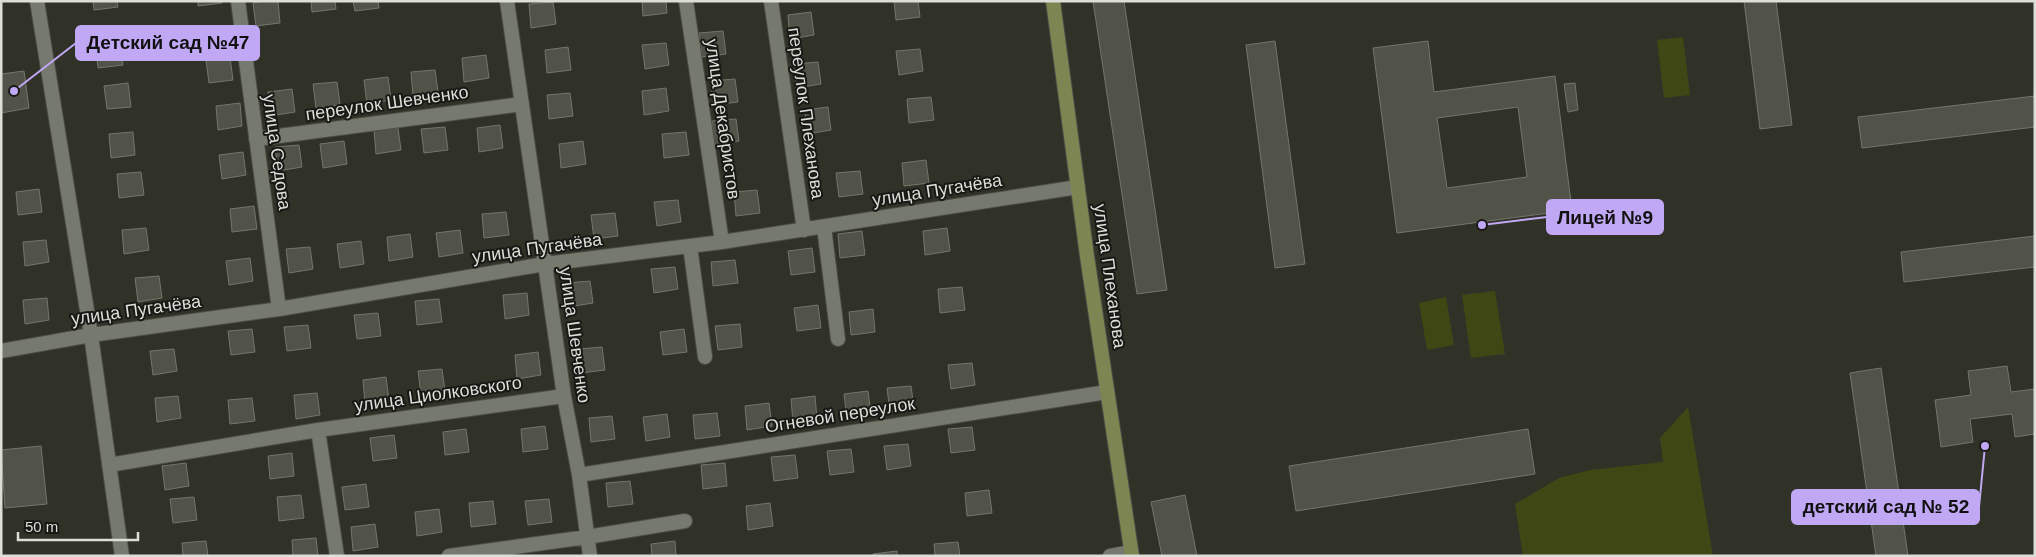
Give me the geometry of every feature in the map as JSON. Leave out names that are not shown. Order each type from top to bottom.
[{"type":"main road","name":"улица Плеханова","points":[[1053,1],[1107,392],[1132,554]]},
{"type":"street","points":[[37,1],[91,335],[122,556]]},
{"type":"street","name":"улица Седова","points":[[238,1],[279,309]]},
{"type":"street","name":"улица Шевченко","points":[[507,1],[564,396],[579,475],[590,556]]},
{"type":"street","name":"улица Декабристов","points":[[686,1],[722,242]]},
{"type":"street","name":"переулок Плеханова","points":[[771,1],[804,230]]},
{"type":"street","name":"переулок Шевченко","points":[[256,139],[522,104]]},
{"type":"street","name":"улица Пугачёва","points":[[1,351],[91,335],[279,309],[545,264],[722,242],[1078,187]]},
{"type":"street","points":[[824,227],[838,339]]},
{"type":"street","points":[[690,246],[704,357]]},
{"type":"street","name":"Огневой переулок","points":[[579,475],[1107,392]]},
{"type":"street","name":"улица Циолковского","points":[[109,465],[318,430],[564,396]]},
{"type":"street","points":[[318,430],[337,556]]},
{"type":"street","points":[[449,556],[685,521]]},
{"type":"street","points":[[1110,556],[1132,554]]},
{"type":"green space","points":[[1683,37],[1690,95],[1664,98],[1657,40]]},
{"type":"green space","points":[[1495,291],[1505,354],[1471,358],[1462,295]]},
{"type":"green space","points":[[1446,297],[1454,345],[1427,350],[1419,303]]},
{"type":"green space","points":[[1688,407],[1713,556],[1523,556],[1515,504],[1559,478],[1590,470],[1663,462],[1660,438]]},
{"type":"building","points":[[93,1],[117,1],[118,7],[94,10]]},
{"type":"building","points":[[198,1],[222,1],[222,3],[198,6]]},
{"type":"building","points":[[278,1],[280,23],[256,26],[253,3]]},
{"type":"building","points":[[311,1],[335,1],[336,9],[312,12]]},
{"type":"building","points":[[353,1],[378,1],[379,8],[355,11]]},
{"type":"building","points":[[642,1],[666,1],[667,13],[643,16]]},
{"type":"building","points":[[894,1],[918,1],[920,17],[896,20]]},
{"type":"building","points":[[1093,1],[1124,1],[1167,290],[1137,294]]},
{"type":"building","points":[[1744,1],[1776,1],[1792,125],[1760,129]]},
{"type":"building","points":[[553,2],[556,24],[531,28],[529,4]]},
{"type":"building","points":[[811,12],[814,35],[790,39],[788,15]]},
{"type":"building","points":[[723,31],[726,54],[702,57],[699,33]]},
{"type":"building","points":[[1275,41],[1305,264],[1275,268],[1246,45]]},
{"type":"building","points":[[1428,41],[1434,92],[1555,76],[1572,210],[1397,233],[1373,48]],"holes":[[[1518,107],[1527,177],[1447,188],[1437,118]]]},
{"type":"building","points":[[120,42],[123,65],[98,68],[96,45]]},
{"type":"building","points":[[666,43],[669,65],[645,69],[642,45]]},
{"type":"building","points":[[568,47],[571,70],[547,73],[545,50]]},
{"type":"building","points":[[920,49],[923,71],[899,75],[896,51]]},
{"type":"building","points":[[486,55],[489,78],[464,82],[462,58]]},
{"type":"building","points":[[230,57],[233,80],[209,83],[206,60]]},
{"type":"building","points":[[818,62],[821,84],[796,88],[794,64]]},
{"type":"building","points":[[435,70],[438,92],[413,96],[411,72]]},
{"type":"building","points":[[24,71],[29,108],[1,113],[1,74]]},
{"type":"building","points":[[388,77],[391,100],[367,104],[364,80]]},
{"type":"building","points":[[735,79],[738,102],[713,105],[711,81]]},
{"type":"building","points":[[337,82],[340,105],[316,108],[313,84]]},
{"type":"building","points":[[128,83],[131,107],[107,109],[104,86]]},
{"type":"building","points":[[1575,83],[1578,110],[1568,112],[1564,84]]},
{"type":"building","points":[[666,88],[669,111],[644,115],[642,91]]},
{"type":"building","points":[[292,89],[295,112],[270,116],[268,92]]},
{"type":"building","points":[[570,93],[573,116],[549,119],[547,95]]},
{"type":"building","points":[[2035,96],[2035,127],[1862,148],[1858,117]]},
{"type":"building","points":[[931,97],[934,120],[909,123],[907,99]]},
{"type":"building","points":[[240,103],[242,126],[218,130],[216,106]]},
{"type":"building","points":[[828,107],[831,130],[807,134],[805,110]]},
{"type":"building","points":[[736,119],[739,141],[715,145],[712,121]]},
{"type":"building","points":[[500,125],[503,148],[479,152],[477,128]]},
{"type":"building","points":[[445,127],[448,150],[424,153],[421,129]]},
{"type":"building","points":[[398,128],[401,150],[376,154],[374,130]]},
{"type":"building","points":[[133,132],[135,155],[111,158],[109,134]]},
{"type":"building","points":[[686,132],[689,155],[664,158],[662,134]]},
{"type":"building","points":[[344,141],[347,164],[323,168],[320,144]]},
{"type":"building","points":[[583,141],[586,164],[561,168],[559,144]]},
{"type":"building","points":[[299,145],[302,167],[278,171],[275,147]]},
{"type":"building","points":[[243,152],[246,175],[222,179],[219,155]]},
{"type":"building","points":[[926,160],[929,183],[904,186],[902,163]]},
{"type":"building","points":[[860,171],[863,194],[839,197],[836,173]]},
{"type":"building","points":[[141,172],[144,195],[119,198],[117,174]]},
{"type":"building","points":[[39,189],[42,212],[18,215],[16,192]]},
{"type":"building","points":[[757,190],[760,213],[736,216],[734,192]]},
{"type":"building","points":[[678,200],[681,222],[657,226],[654,202]]},
{"type":"building","points":[[254,206],[257,229],[232,232],[230,209]]},
{"type":"building","points":[[506,212],[509,235],[484,238],[482,214]]},
{"type":"building","points":[[615,213],[618,236],[594,239],[591,215]]},
{"type":"building","points":[[146,228],[149,250],[124,254],[122,230]]},
{"type":"building","points":[[947,228],[950,251],[925,255],[923,231]]},
{"type":"building","points":[[460,230],[463,253],[439,257],[436,233]]},
{"type":"building","points":[[862,231],[865,255],[840,258],[838,234]]},
{"type":"building","points":[[410,234],[413,257],[389,261],[387,237]]},
{"type":"building","points":[[2035,236],[2035,267],[1904,282],[1901,252]]},
{"type":"building","points":[[46,240],[49,262],[25,266],[23,242]]},
{"type":"building","points":[[361,241],[364,264],[340,268],[337,244]]},
{"type":"building","points":[[310,247],[313,269],[289,273],[286,249]]},
{"type":"building","points":[[812,248],[815,272],[791,275],[788,251]]},
{"type":"building","points":[[250,258],[253,281],[229,285],[226,261]]},
{"type":"building","points":[[735,260],[738,283],[713,286],[711,262]]},
{"type":"building","points":[[675,267],[678,289],[654,293],[651,269]]},
{"type":"building","points":[[159,276],[162,298],[138,302],[135,278]]},
{"type":"building","points":[[590,281],[593,303],[568,307],[566,283]]},
{"type":"building","points":[[962,287],[965,310],[940,313],[938,289]]},
{"type":"building","points":[[527,293],[529,315],[505,319],[503,295]]},
{"type":"building","points":[[47,298],[49,320],[25,324],[23,300]]},
{"type":"building","points":[[439,299],[442,322],[417,325],[415,301]]},
{"type":"building","points":[[818,305],[821,328],[797,331],[794,308]]},
{"type":"building","points":[[873,309],[875,332],[851,335],[849,312]]},
{"type":"building","points":[[378,313],[381,336],[357,339],[354,315]]},
{"type":"building","points":[[740,324],[742,347],[718,350],[715,326]]},
{"type":"building","points":[[308,325],[311,348],[287,351],[284,327]]},
{"type":"building","points":[[252,329],[255,352],[231,355],[228,331]]},
{"type":"building","points":[[684,329],[687,352],[663,355],[660,332]]},
{"type":"building","points":[[602,347],[605,370],[581,373],[579,349]]},
{"type":"building","points":[[174,349],[177,371],[153,375],[150,351]]},
{"type":"building","points":[[538,352],[541,375],[517,379],[515,355]]},
{"type":"building","points":[[972,363],[975,385],[951,389],[948,365]]},
{"type":"building","points":[[2007,366],[2011,392],[2035,389],[2035,434],[2015,437],[2012,414],[1970,419],[1973,442],[1941,447],[1935,400],[1971,395],[1968,371]]},
{"type":"building","points":[[1881,368],[1908,556],[1876,556],[1850,373]]},
{"type":"building","points":[[442,369],[445,391],[421,395],[418,371]]},
{"type":"building","points":[[386,377],[389,400],[365,404],[363,380]]},
{"type":"building","points":[[911,386],[914,408],[890,412],[887,388]]},
{"type":"building","points":[[868,391],[871,414],[847,418],[844,394]]},
{"type":"building","points":[[317,393],[320,415],[296,419],[294,395]]},
{"type":"building","points":[[178,396],[181,418],[157,422],[155,398]]},
{"type":"building","points":[[815,396],[817,419],[793,422],[791,399]]},
{"type":"building","points":[[252,398],[255,421],[230,424],[228,400]]},
{"type":"building","points":[[769,403],[772,426],[747,430],[745,406]]},
{"type":"building","points":[[717,413],[720,436],[695,439],[693,415]]},
{"type":"building","points":[[667,414],[670,437],[646,441],[643,417]]},
{"type":"building","points":[[612,416],[615,439],[591,442],[589,418]]},
{"type":"building","points":[[545,426],[548,449],[523,452],[521,429]]},
{"type":"building","points":[[972,427],[975,450],[951,453],[948,429]]},
{"type":"building","points":[[466,429],[469,452],[445,455],[443,432]]},
{"type":"building","points":[[1528,429],[1535,474],[1296,511],[1289,466]]},
{"type":"building","points":[[394,435],[397,458],[373,461],[370,438]]},
{"type":"building","points":[[908,444],[911,466],[887,470],[884,446]]},
{"type":"building","points":[[41,446],[47,504],[5,508],[1,450]]},
{"type":"building","points":[[851,449],[854,472],[830,475],[827,451]]},
{"type":"building","points":[[292,453],[294,476],[270,479],[268,456]]},
{"type":"building","points":[[795,455],[798,478],[774,481],[771,457]]},
{"type":"building","points":[[186,463],[189,486],[165,490],[162,466]]},
{"type":"building","points":[[725,463],[727,486],[703,489],[701,465]]},
{"type":"building","points":[[630,481],[633,504],[608,507],[606,483]]},
{"type":"building","points":[[366,484],[369,507],[345,510],[342,487]]},
{"type":"building","points":[[989,490],[992,513],[967,516],[965,493]]},
{"type":"building","points":[[301,495],[304,518],[279,521],[277,497]]},
{"type":"building","points":[[1185,495],[1197,556],[1162,556],[1151,502]]},
{"type":"building","points":[[194,497],[197,520],[173,523],[170,499]]},
{"type":"building","points":[[549,499],[552,522],[528,525],[525,501]]},
{"type":"building","points":[[493,501],[496,524],[471,527],[469,503]]},
{"type":"building","points":[[770,503],[773,526],[748,530],[746,506]]},
{"type":"building","points":[[439,509],[442,532],[417,536],[415,512]]},
{"type":"building","points":[[375,524],[378,547],[353,551],[351,527]]},
{"type":"building","points":[[316,538],[318,556],[293,556],[292,540]]},
{"type":"building","points":[[206,541],[208,556],[183,556],[182,543]]},
{"type":"building","points":[[675,541],[676,556],[652,556],[651,544]]},
{"type":"building","points":[[958,542],[960,556],[935,556],[934,544]]},
{"type":"building","points":[[897,551],[897,556],[873,556],[873,554]]},
{"type":"place","name":"Детский сад №47","points":[[14,91]]},
{"type":"place","name":"Лицей №9","points":[[1482,225]]},
{"type":"place","name":"детский сад № 52","points":[[1985,446]]}]
